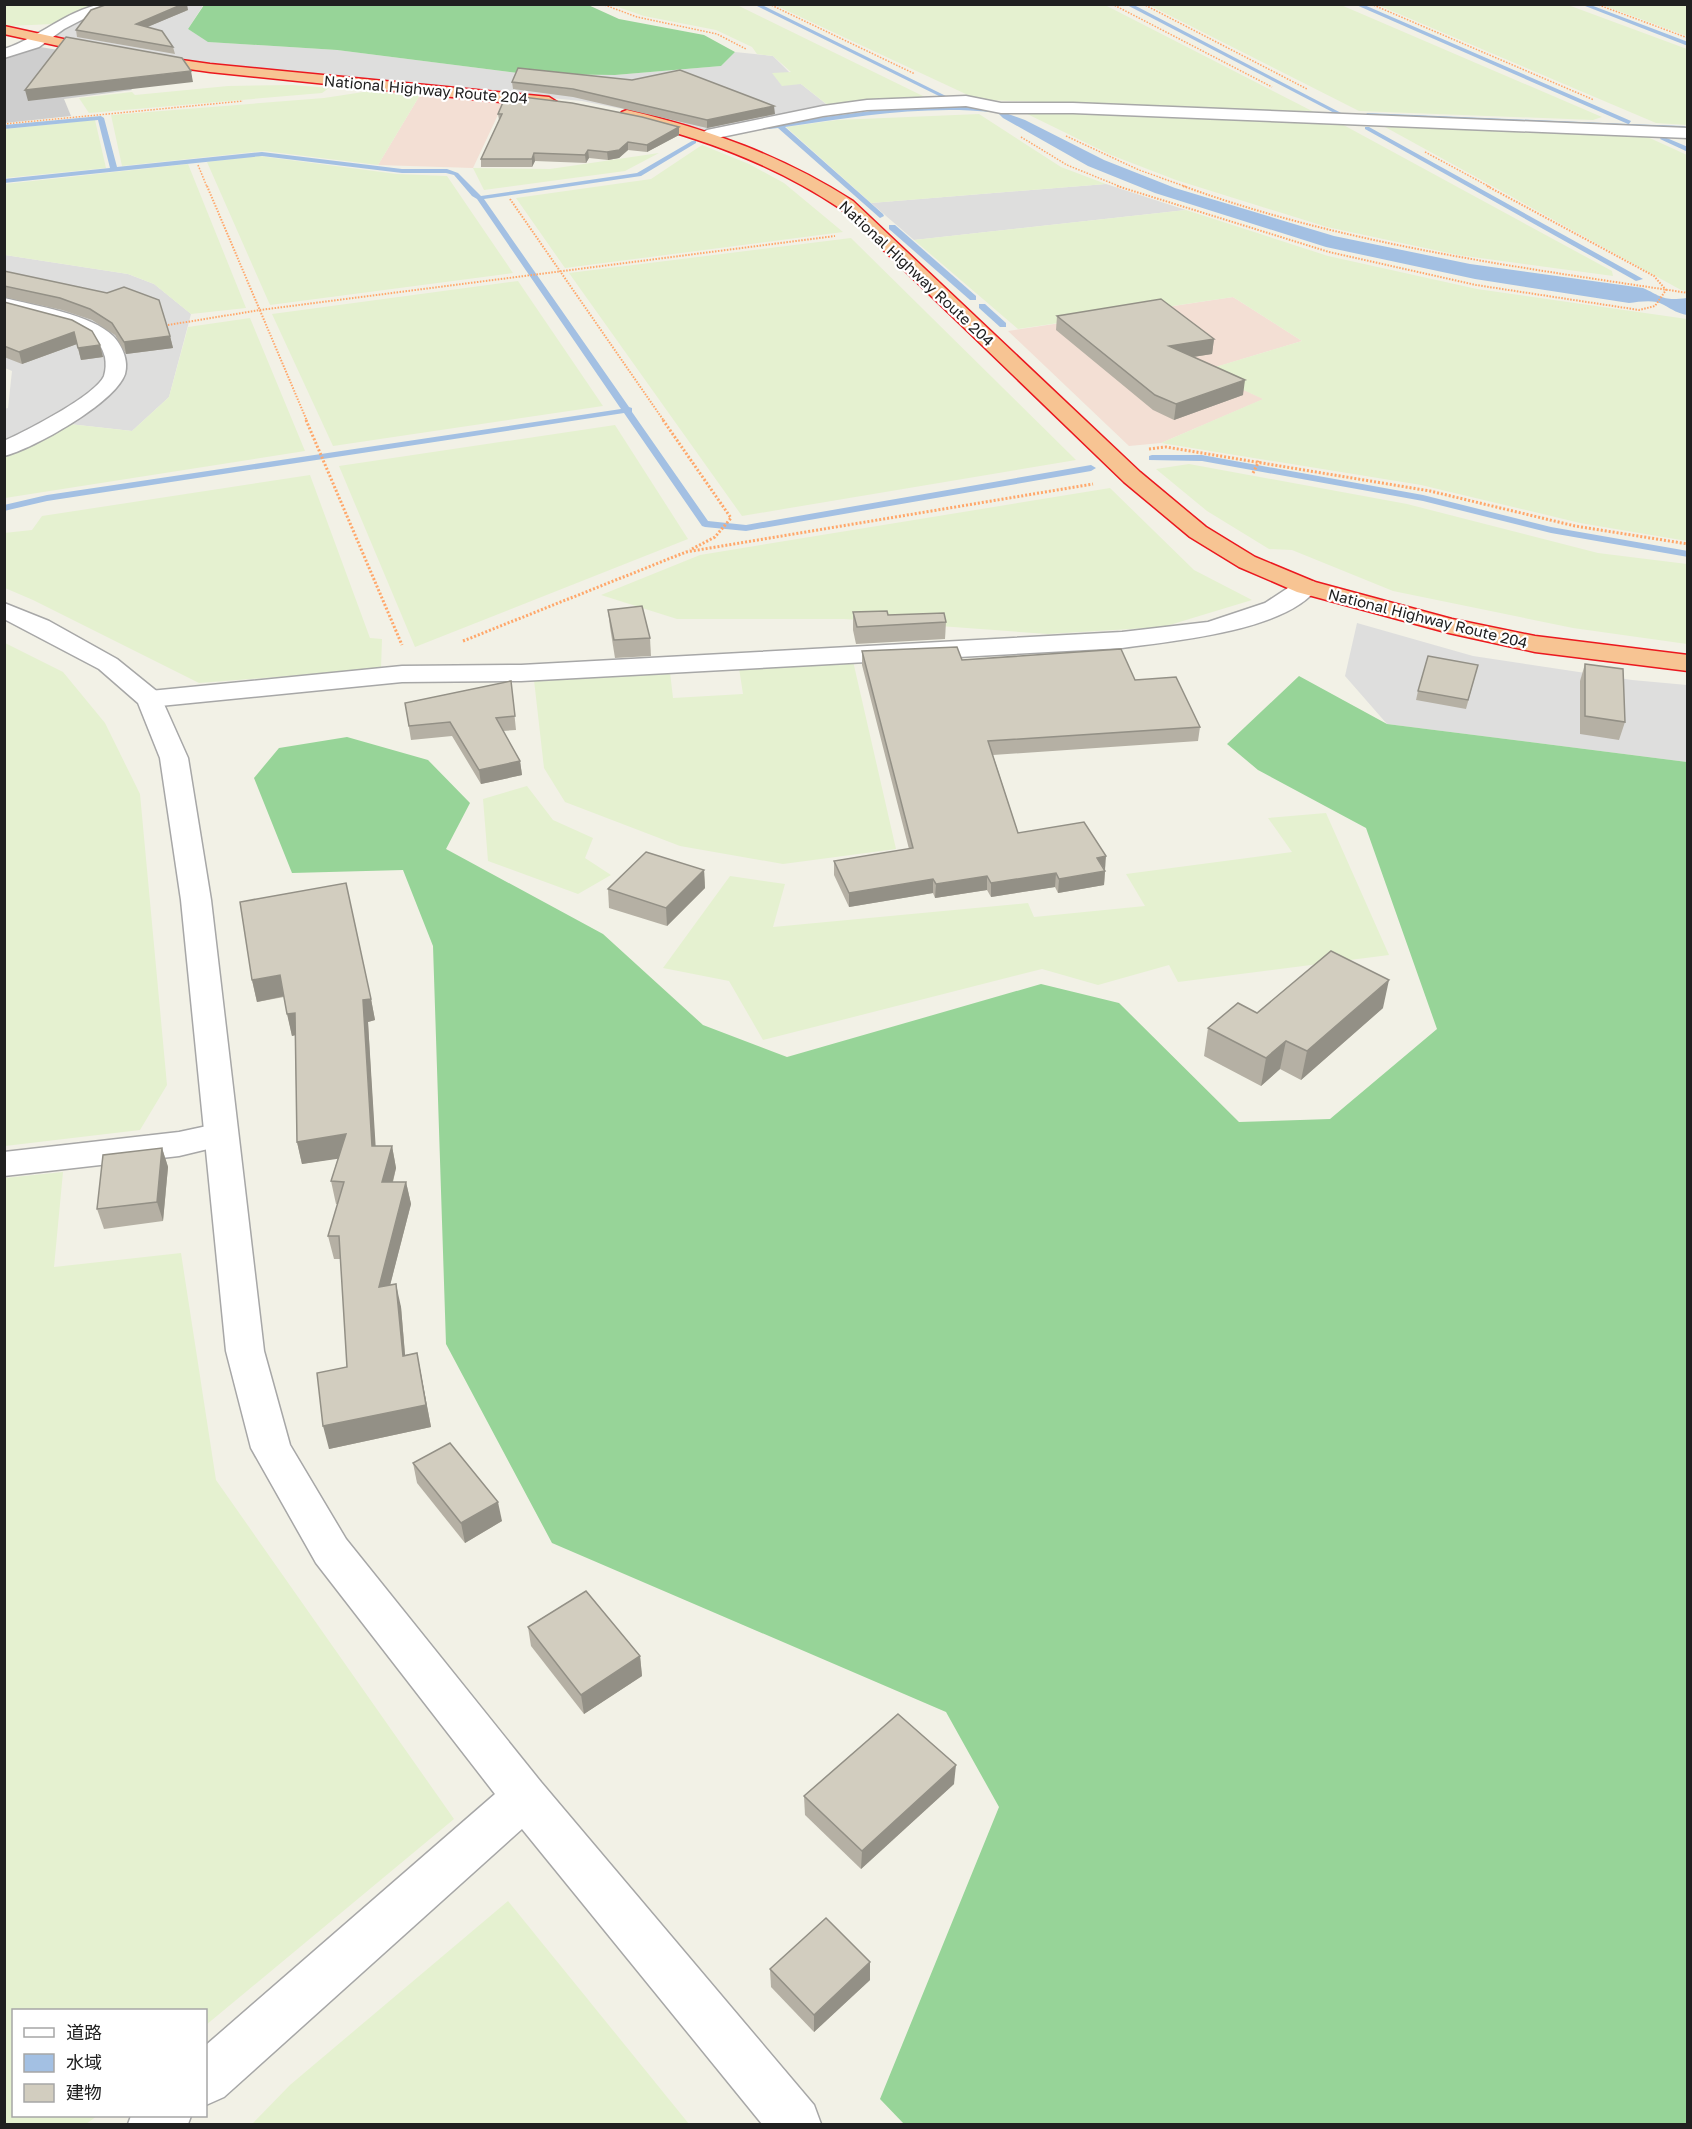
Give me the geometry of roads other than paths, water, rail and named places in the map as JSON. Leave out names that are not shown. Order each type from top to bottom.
[{"type":"highway","name":"National Highway Route 204","points":[[4,30],[118,55],[210,68],[566,104]]},
{"type":"highway","name":"National Highway Route 204","points":[[608,111],[707,135],[794,171],[847,205],[1132,477],[1198,532],[1247,562],[1306,587],[1391,612],[1535,644],[1688,663]]},
{"type":"street","points":[[4,54],[44,39],[59,26],[89,11],[126,4]]},
{"type":"street","points":[[707,135],[834,110],[966,101],[993,105],[1688,133]]},
{"type":"street","points":[[4,304],[88,329],[105,339],[115,354],[114,376],[97,395],[4,450]]},
{"type":"street","points":[[150,699],[405,669],[521,673],[1122,640],[1212,629],[1274,608],[1306,587]]},
{"type":"street","points":[[4,610],[40,626],[108,664],[150,699],[174,758],[196,900],[245,1351],[271,1448],[332,1551],[525,1797],[795,2124]]},
{"type":"street","points":[[4,1164],[179,1144],[221,1135]]},
{"type":"street","points":[[207,2078],[525,1797]]},
{"type":"water","points":[[1000,111],[1025,120],[1104,160],[1175,188],[1334,236],[1470,264],[1643,288],[1667,299],[1687,298],[1687,315],[1656,302],[1629,303],[1475,279],[1326,247],[1155,193],[1088,166],[1003,118],[998,113]]},
{"type":"waterway","points":[[755,4],[949,99]]},
{"type":"waterway","points":[[1127,4],[1342,115]]},
{"type":"waterway","points":[[1356,4],[1629,122]]},
{"type":"waterway","points":[[1582,4],[1688,44]]},
{"type":"waterway","points":[[780,126],[878,112],[960,107],[992,110]]},
{"type":"waterway","points":[[1367,115],[1684,128]]},
{"type":"waterway","points":[[4,127],[101,118],[114,170]]},
{"type":"waterway","points":[[769,127],[780,126]]},
{"type":"waterway","points":[[780,126],[880,216]]},
{"type":"waterway","points":[[1367,128],[1639,279]]},
{"type":"waterway","points":[[1662,138],[1688,150]]},
{"type":"waterway","points":[[480,198],[639,175],[694,142]]},
{"type":"waterway","points":[[114,170],[262,154],[402,171],[447,171],[456,174],[474,195],[480,198]]},
{"type":"waterway","points":[[4,181],[114,170]]},
{"type":"waterway","points":[[480,198],[626,410]]},
{"type":"waterway","points":[[892,227],[973,298]]},
{"type":"waterway","points":[[982,306],[1003,325]]},
{"type":"waterway","points":[[4,508],[47,498],[626,410]]},
{"type":"waterway","points":[[626,410],[705,524],[746,528],[1091,468]]},
{"type":"waterway","points":[[1152,458],[1202,458],[1423,498],[1551,530],[1688,554]]}]
